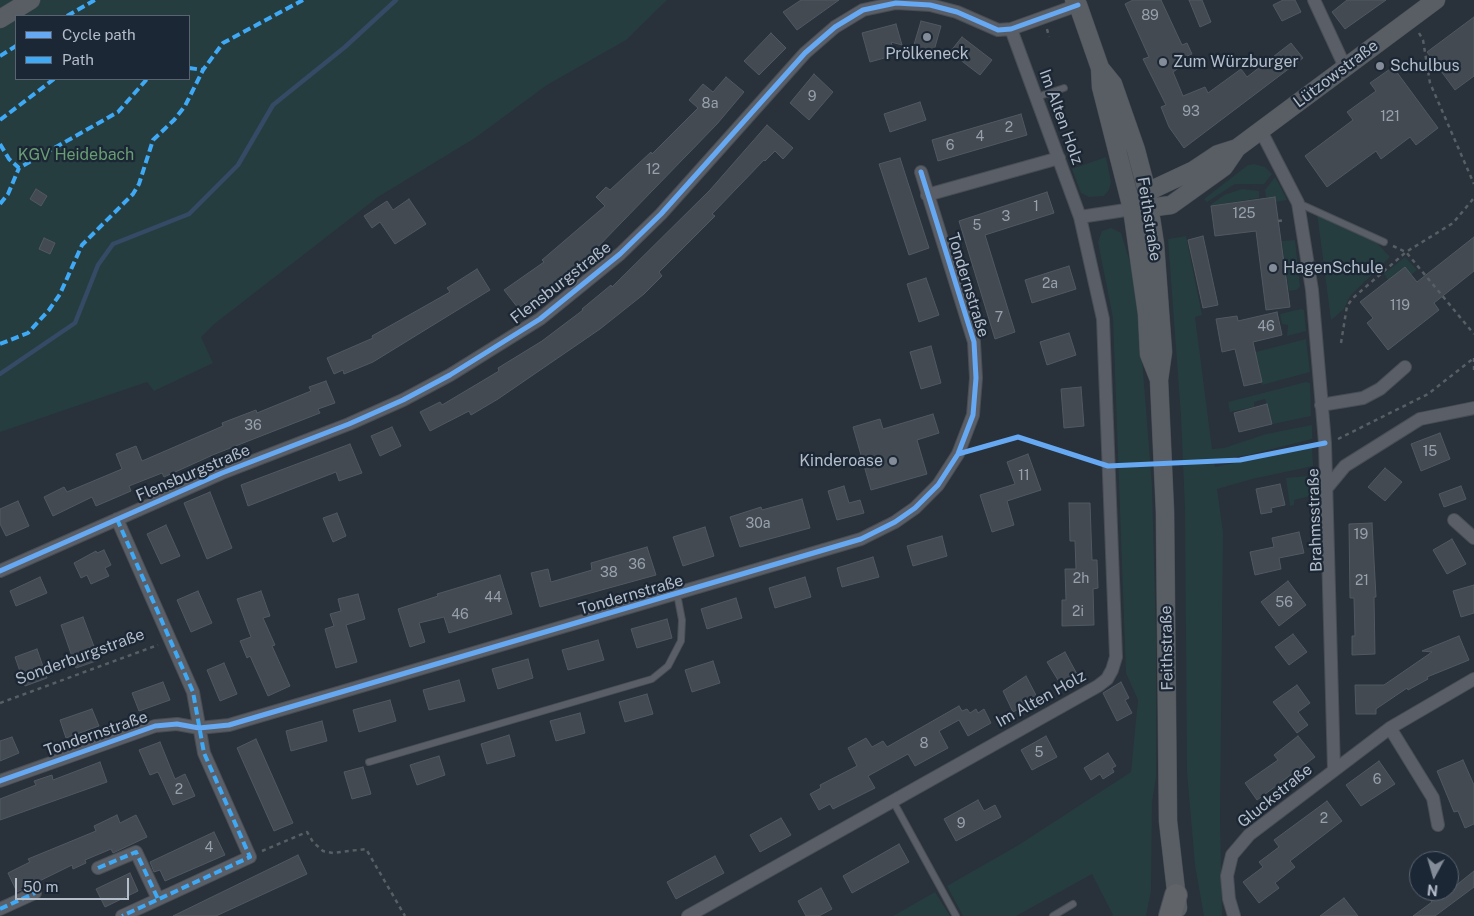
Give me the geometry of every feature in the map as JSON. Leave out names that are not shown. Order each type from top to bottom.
[{"type":"main road","points":[[0,19],[30,0]]},
{"type":"main road","name":"Lützowstraße","points":[[1132,209],[1149,200],[1171,205],[1203,184],[1224,167],[1237,148],[1436,0]]},
{"type":"main road","name":"Feithstraße","points":[[1077,2],[1100,68],[1101,87],[1132,209],[1147,314],[1149,354],[1159,380]]},
{"type":"main road","name":"Feithstraße","points":[[1100,68],[1113,84],[1149,200],[1156,244],[1163,352],[1159,380],[1165,512],[1168,821],[1175,909]]},
{"type":"street","points":[[1314,0],[1345,67]]},
{"type":"street","name":"Flensburgstraße","points":[[0,571],[222,473],[349,424],[403,400],[450,375],[540,319],[620,254],[662,214],[805,53],[835,27],[863,10],[878,5],[912,3],[957,12],[998,30],[1011,29],[1077,2]]},
{"type":"street","name":"Im Alten Holz","points":[[688,916],[1098,686],[1108,679],[1112,670],[1116,656],[1103,319],[1080,217],[1011,29]]},
{"type":"street","name":"Brahmsstraße","points":[[1261,131],[1298,203],[1312,290],[1325,443],[1334,770]]},
{"type":"street","points":[[927,196],[1059,158]]},
{"type":"street","name":"Tondernstraße","points":[[0,781],[155,726],[177,724],[199,728],[230,725],[862,539],[880,531],[915,508],[938,485],[958,454],[973,415],[976,378],[974,342],[921,172]]},
{"type":"street","points":[[1080,217],[1132,209]]},
{"type":"street","points":[[1321,405],[1354,398],[1380,389],[1404,367]]},
{"type":"street","name":"Brahmsstraße","points":[[1326,489],[1345,466],[1420,419],[1474,408]]},
{"type":"street","name":"Sonderburgstraße","points":[[117,519],[193,692],[204,753],[250,857]]},
{"type":"street","points":[[1454,520],[1474,538]]},
{"type":"street","name":"Gluckstraße","points":[[1234,916],[1229,899],[1227,876],[1232,856],[1249,835],[1390,728],[1474,679]]},
{"type":"street","points":[[1390,728],[1433,798],[1438,826]]},
{"type":"street","points":[[98,868],[136,852],[158,899]]},
{"type":"street","points":[[122,916],[250,857]]},
{"type":"street","points":[[4,910],[35,893]]},
{"type":"lane","points":[[1037,97],[1064,88]]},
{"type":"lane","points":[[1298,203],[1386,243]]},
{"type":"lane","name":"Tondernstraße","points":[[369,762],[652,679],[668,666],[681,641],[682,620],[677,594]]},
{"type":"lane","points":[[893,801],[956,916]]},
{"type":"lane","points":[[1053,916],[1073,904]]},
{"type":"path","points":[[1412,18],[1423,40],[1430,83],[1474,184]]},
{"type":"path","points":[[1341,343],[1347,306],[1406,252],[1452,223],[1474,198]]},
{"type":"path","points":[[1386,243],[1406,252],[1474,334]]},
{"type":"path","points":[[1474,358],[1474,373]]},
{"type":"path","points":[[1325,443],[1342,438],[1428,394],[1474,358]]},
{"type":"path","points":[[250,857],[307,832],[313,842],[323,851],[333,853],[366,849],[405,916]]},
{"type":"green space","name":"KGV Heidebach","points":[[0,0],[667,0],[626,40],[547,85],[475,138],[378,197],[213,325],[201,337],[213,363],[154,391],[147,382],[0,432]]},
{"type":"green space","points":[[1106,157],[1111,182],[1109,190],[1104,196],[1089,197],[1081,193],[1072,169]]},
{"type":"green space","points":[[1254,164],[1265,167],[1272,174],[1264,184],[1235,184],[1207,202],[1204,199],[1248,165]]},
{"type":"green space","points":[[1275,177],[1287,200],[1276,202],[1275,197],[1266,197],[1265,190]]},
{"type":"green space","points":[[1242,189],[1259,191],[1259,198],[1209,206],[1224,195]]},
{"type":"green space","points":[[1317,213],[1366,235],[1390,257],[1350,296],[1344,309],[1331,320]]},
{"type":"green space","points":[[1111,228],[1121,233],[1136,282],[1152,486],[1156,637],[1156,777],[1152,802],[1151,891],[1146,916],[1111,916],[1113,915],[1092,874],[1016,916],[963,916],[947,886],[1017,846],[1131,772],[1138,700],[1126,673],[1113,318],[1098,242],[1102,231]]},
{"type":"green space","points":[[1186,236],[1202,315],[1195,317],[1212,449],[1224,448],[1266,434],[1312,425],[1312,439],[1248,455],[1214,460],[1215,467],[1312,447],[1313,466],[1252,479],[1217,489],[1223,532],[1220,818],[1222,916],[1204,916],[1195,865],[1187,772],[1185,509],[1181,416],[1168,239]]},
{"type":"green space","points":[[1295,240],[1300,287],[1289,291],[1282,241]]},
{"type":"green space","points":[[1405,257],[1417,270],[1411,275],[1405,267],[1388,280],[1384,274]]},
{"type":"green space","points":[[1304,310],[1306,331],[1287,336],[1288,325],[1282,324],[1280,314]]},
{"type":"green space","points":[[1306,339],[1310,372],[1262,385],[1258,360],[1253,361],[1252,353]]},
{"type":"green space","points":[[1306,382],[1310,383],[1311,416],[1273,424],[1265,399],[1254,402],[1254,407],[1230,412],[1228,402]]},
{"type":"green space","points":[[1307,476],[1310,496],[1294,500],[1294,505],[1290,506],[1286,478]]},
{"type":"green space","points":[[935,892],[950,916],[893,916]]},
{"type":"building","points":[[801,0],[839,0],[797,30],[783,12]]},
{"type":"building","points":[[1133,0],[1161,0],[1182,45],[1187,43],[1192,54],[1180,59],[1183,65],[1173,72],[1183,96],[1205,87],[1208,93],[1241,69],[1247,77],[1291,43],[1303,58],[1184,148],[1169,127],[1161,107],[1166,105],[1143,59],[1149,57],[1125,4]]},
{"type":"building","points":[[1189,0],[1202,0],[1211,22],[1200,27]]},
{"type":"building","points":[[1283,0],[1295,0],[1301,12],[1282,21],[1273,5]]},
{"type":"building","points":[[1347,0],[1386,0],[1345,29],[1332,12]]},
{"type":"building","points":[[1474,17],[1474,76],[1455,90],[1427,52]]},
{"type":"building","name":"Prölkeneck","points":[[921,21],[941,26],[933,54],[913,48]]},
{"type":"building","points":[[896,24],[902,45],[891,42],[895,55],[870,62],[862,33]]},
{"type":"building","points":[[771,33],[786,48],[759,75],[744,61]]},
{"type":"building","points":[[962,37],[992,60],[980,75],[950,52]]},
{"type":"building","points":[[1393,67],[1438,128],[1416,145],[1410,137],[1381,159],[1376,151],[1327,187],[1305,156],[1353,120],[1347,112],[1376,91],[1370,83]]},
{"type":"building","points":[[814,74],[833,92],[809,120],[790,103]]},
{"type":"building","points":[[726,77],[744,92],[717,124],[590,255],[559,281],[518,308],[504,290],[544,262],[542,260],[605,206],[596,197],[606,187],[610,190],[651,152],[652,154],[698,108],[689,100],[703,84],[713,92]]},
{"type":"building","points":[[920,102],[926,120],[890,132],[884,114]]},
{"type":"building","points":[[1021,114],[1027,135],[938,161],[932,140]]},
{"type":"building","points":[[767,125],[793,148],[783,159],[775,151],[764,160],[712,214],[715,216],[659,272],[662,276],[644,294],[600,329],[498,399],[471,415],[469,411],[430,431],[420,412],[440,402],[442,405],[499,371],[498,368],[542,341],[583,310],[611,285],[612,287],[710,190]]},
{"type":"building","points":[[900,158],[929,248],[909,255],[879,164]]},
{"type":"building","points":[[36,189],[47,196],[41,206],[30,199]]},
{"type":"building","points":[[1047,192],[1054,213],[985,235],[1015,332],[995,339],[959,221]]},
{"type":"building","points":[[1275,197],[1290,307],[1266,310],[1256,231],[1215,236],[1211,206]]},
{"type":"building","points":[[409,199],[426,224],[395,244],[380,222],[372,228],[364,216],[387,201],[393,210]]},
{"type":"building","points":[[1203,236],[1218,305],[1203,308],[1188,240]]},
{"type":"building","points":[[1474,237],[1474,271],[1434,303],[1439,310],[1388,350],[1367,323],[1373,318],[1360,302],[1405,267],[1417,282]]},
{"type":"building","points":[[44,238],[55,243],[50,254],[39,249]]},
{"type":"building","points":[[1069,266],[1076,289],[1032,303],[1025,280]]},
{"type":"building","points":[[477,269],[490,290],[373,362],[344,374],[343,370],[334,374],[327,358],[373,338],[372,336],[450,292],[447,288]]},
{"type":"building","points":[[926,278],[939,315],[919,322],[907,284]]},
{"type":"building","points":[[1277,312],[1282,335],[1253,342],[1262,382],[1244,386],[1235,349],[1222,352],[1216,319],[1237,316],[1238,321]]},
{"type":"building","points":[[1069,333],[1076,355],[1047,365],[1040,342]]},
{"type":"building","points":[[931,346],[941,383],[921,389],[910,352]]},
{"type":"building","points":[[326,381],[335,403],[318,409],[320,413],[215,454],[164,477],[162,473],[129,486],[131,491],[96,506],[92,497],[53,516],[44,497],[64,487],[67,492],[122,469],[116,454],[136,446],[142,461],[223,426],[222,423],[256,410],[257,413],[311,391],[309,387]]},
{"type":"building","points":[[1081,387],[1084,426],[1064,428],[1061,389]]},
{"type":"building","points":[[1267,404],[1272,424],[1239,432],[1234,413]]},
{"type":"building","points":[[933,414],[939,433],[917,440],[927,474],[871,490],[853,427],[880,419],[883,429]]},
{"type":"building","points":[[392,427],[401,446],[380,456],[371,436]]},
{"type":"building","points":[[1440,433],[1450,459],[1421,471],[1411,444]]},
{"type":"building","points":[[350,444],[362,473],[339,481],[336,472],[248,506],[241,485]]},
{"type":"building","points":[[1028,454],[1041,490],[1007,501],[1014,525],[992,532],[980,495],[1015,484],[1007,462]]},
{"type":"building","points":[[1385,468],[1402,482],[1385,501],[1368,487]]},
{"type":"building","points":[[1280,484],[1285,505],[1271,508],[1272,512],[1261,514],[1256,489]]},
{"type":"building","points":[[844,486],[849,503],[860,500],[864,513],[837,520],[828,491]]},
{"type":"building","points":[[1461,486],[1466,499],[1444,507],[1439,494]]},
{"type":"building","points":[[210,492],[232,548],[207,559],[184,503]]},
{"type":"building","points":[[802,499],[810,528],[740,547],[730,517],[761,507],[762,510]]},
{"type":"building","points":[[18,501],[29,526],[6,536],[0,524],[0,509]]},
{"type":"building","points":[[1069,503],[1090,503],[1092,560],[1097,560],[1098,588],[1093,589],[1094,625],[1062,626],[1062,600],[1066,600],[1065,569],[1076,569],[1075,541],[1070,541]]},
{"type":"building","points":[[337,513],[346,536],[333,542],[323,518]]},
{"type":"building","points":[[1372,523],[1376,597],[1374,597],[1375,654],[1352,655],[1352,636],[1355,636],[1354,598],[1350,598],[1349,524]]},
{"type":"building","points":[[166,525],[180,556],[161,564],[147,534]]},
{"type":"building","points":[[705,527],[714,556],[683,566],[673,537]]},
{"type":"building","points":[[1299,532],[1304,553],[1279,558],[1281,569],[1255,575],[1250,552],[1274,547],[1272,538]]},
{"type":"building","points":[[942,536],[947,556],[913,566],[907,546]]},
{"type":"building","points":[[1452,539],[1466,564],[1447,574],[1433,550]]},
{"type":"building","points":[[647,547],[656,575],[540,607],[531,573],[548,569],[551,582],[592,570],[591,563]]},
{"type":"building","points":[[104,550],[111,565],[105,568],[109,576],[91,584],[87,575],[81,578],[74,563],[96,551],[97,553]]},
{"type":"building","points":[[873,557],[879,577],[842,587],[837,568]]},
{"type":"building","points":[[500,575],[512,614],[449,633],[444,617],[419,623],[425,642],[410,647],[398,609],[438,596],[437,594]]},
{"type":"building","points":[[40,577],[47,593],[16,606],[10,591]]},
{"type":"building","points":[[805,577],[811,597],[775,608],[769,588]]},
{"type":"building","points":[[1288,581],[1306,605],[1279,626],[1261,602]]},
{"type":"building","points":[[1474,585],[1474,613],[1461,617],[1453,591]]},
{"type":"building","points":[[198,591],[212,623],[191,632],[177,600]]},
{"type":"building","points":[[261,591],[270,616],[263,618],[275,645],[272,646],[290,686],[268,696],[250,656],[247,658],[240,641],[251,637],[237,599]]},
{"type":"building","points":[[358,594],[365,619],[346,625],[357,662],[336,668],[325,629],[334,626],[330,614],[341,611],[338,599]]},
{"type":"building","points":[[736,598],[742,618],[707,629],[701,609]]},
{"type":"building","points":[[83,617],[99,660],[76,668],[61,625]]},
{"type":"building","points":[[667,619],[672,638],[637,648],[631,629]]},
{"type":"building","points":[[1293,634],[1307,652],[1289,665],[1275,647]]},
{"type":"building","points":[[1459,636],[1469,660],[1427,677],[1428,679],[1408,690],[1407,688],[1376,709],[1376,714],[1356,714],[1355,685],[1384,685],[1432,652],[1422,651]]},
{"type":"building","points":[[598,640],[604,660],[568,670],[562,650]]},
{"type":"building","points":[[37,649],[47,678],[25,686],[15,657]]},
{"type":"building","points":[[1065,652],[1078,676],[1061,685],[1047,662]]},
{"type":"building","points":[[528,659],[533,678],[498,689],[492,669]]},
{"type":"building","points":[[713,661],[720,683],[692,692],[685,670]]},
{"type":"building","points":[[224,663],[237,694],[220,701],[207,670]]},
{"type":"building","points":[[1026,676],[1038,699],[1013,712],[1003,691]]},
{"type":"building","points":[[459,680],[465,701],[429,710],[423,690]]},
{"type":"building","points":[[163,682],[170,700],[139,711],[132,693]]},
{"type":"building","points":[[1121,682],[1129,698],[1125,700],[1132,713],[1117,721],[1103,693]]},
{"type":"building","points":[[1297,685],[1310,703],[1298,712],[1308,725],[1297,733],[1273,702]]},
{"type":"building","points":[[647,694],[653,714],[625,722],[619,702]]},
{"type":"building","points":[[390,700],[396,721],[359,732],[353,710]]},
{"type":"building","points":[[959,706],[962,711],[967,709],[970,713],[976,709],[978,713],[984,709],[991,723],[968,736],[959,720],[939,731],[948,748],[915,766],[908,754],[868,776],[875,788],[833,809],[830,804],[819,810],[810,794],[821,788],[820,785],[857,766],[848,748],[866,738],[872,747],[883,741],[887,747]]},
{"type":"building","points":[[92,709],[99,726],[66,738],[60,720]]},
{"type":"building","points":[[580,713],[585,733],[556,741],[550,721]]},
{"type":"building","points":[[322,721],[327,741],[291,751],[286,731]]},
{"type":"building","points":[[509,735],[515,756],[487,764],[481,744]]},
{"type":"building","points":[[1046,736],[1057,757],[1032,770],[1021,750]]},
{"type":"building","points":[[1298,736],[1315,757],[1257,800],[1245,783],[1278,760],[1274,755]]},
{"type":"building","points":[[12,737],[19,753],[0,761],[0,741]]},
{"type":"building","points":[[256,739],[293,823],[274,831],[237,748]]},
{"type":"building","points":[[160,742],[175,779],[185,774],[195,796],[173,805],[158,772],[150,775],[139,750]]},
{"type":"building","points":[[1108,753],[1116,766],[1112,768],[1114,772],[1103,779],[1100,774],[1091,780],[1084,768]]},
{"type":"building","points":[[439,756],[445,775],[417,785],[410,765]]},
{"type":"building","points":[[1463,760],[1474,785],[1474,824],[1465,828],[1458,811],[1454,812],[1437,771]]},
{"type":"building","points":[[1379,761],[1395,784],[1361,806],[1346,785]]},
{"type":"building","points":[[100,762],[107,782],[0,820],[0,799],[36,785],[34,781],[52,775],[53,780]]},
{"type":"building","points":[[363,767],[371,794],[352,799],[344,772]]},
{"type":"building","points":[[978,800],[984,811],[995,805],[1001,817],[956,841],[944,819]]},
{"type":"building","points":[[1327,801],[1342,821],[1290,861],[1295,867],[1275,883],[1279,888],[1259,903],[1243,882],[1263,867],[1259,862],[1279,847],[1274,840]]},
{"type":"building","points":[[117,815],[120,823],[136,815],[147,837],[113,853],[111,849],[85,860],[86,863],[73,869],[72,865],[17,892],[8,873],[30,862],[28,859],[96,831],[94,826]]},
{"type":"building","points":[[781,818],[791,835],[760,852],[750,835]]},
{"type":"building","points":[[214,832],[225,855],[165,881],[160,870],[154,872],[150,862]]},
{"type":"building","points":[[899,844],[909,862],[852,893],[843,876]]},
{"type":"building","points":[[298,855],[307,874],[216,916],[173,916]]},
{"type":"building","points":[[715,856],[724,873],[676,899],[667,882]]},
{"type":"building","points":[[1474,871],[1474,887],[1459,898],[1459,883]]},
{"type":"building","points":[[130,873],[138,891],[105,907],[96,889]]},
{"type":"building","points":[[821,888],[832,909],[819,916],[806,916],[798,901]]},
{"type":"building","points":[[1344,898],[1358,916],[1320,916]]},
{"type":"building","points":[[1455,901],[1435,916],[1413,916],[1432,902]]},
{"type":"waterway","points":[[0,374],[75,323],[98,265],[113,244],[189,214],[238,165],[273,105],[345,47],[396,0]]},
{"type":"marked path","points":[[69,15],[95,0]]},
{"type":"marked path","points":[[0,344],[28,333],[49,310],[60,294],[82,245],[133,194],[139,184],[153,140],[174,120],[185,106],[203,70],[223,43],[303,0]]},
{"type":"marked path","points":[[0,56],[15,47]]},
{"type":"marked path","points":[[190,68],[203,70]]},
{"type":"marked path","points":[[0,120],[53,80]]},
{"type":"marked path","points":[[0,144],[9,159],[19,168],[118,112],[146,80]]},
{"type":"marked path","points":[[0,204],[8,194],[19,168]]},
{"type":"marked path","points":[[117,519],[193,692],[204,753],[250,857],[122,916]]},
{"type":"marked path","points":[[98,868],[136,852],[158,899]]},
{"type":"marked path","points":[[0,909],[35,893]]},
{"type":"cycle path","points":[[0,571],[222,473],[349,424],[403,400],[450,375],[540,319],[620,254],[661,214],[805,53],[835,27],[863,10],[896,3],[930,5],[957,12],[998,30],[1011,29],[1078,5]]},
{"type":"cycle path","points":[[0,781],[155,726],[177,724],[199,728],[229,725],[861,539],[895,522],[915,508],[938,485],[958,454],[973,415],[976,378],[974,342],[921,172]]},
{"type":"cycle path","points":[[958,454],[1018,437],[1108,466],[1240,460],[1325,443]]},
{"type":"place","name":"Prölkeneck","points":[[927,37]]},
{"type":"place","name":"Zum Würzburger","points":[[1163,62]]},
{"type":"place","name":"Schulbus","points":[[1380,66]]},
{"type":"place","name":"HagenSchule","points":[[1273,268]]},
{"type":"place","name":"Kinderoase","points":[[893,461]]}]
